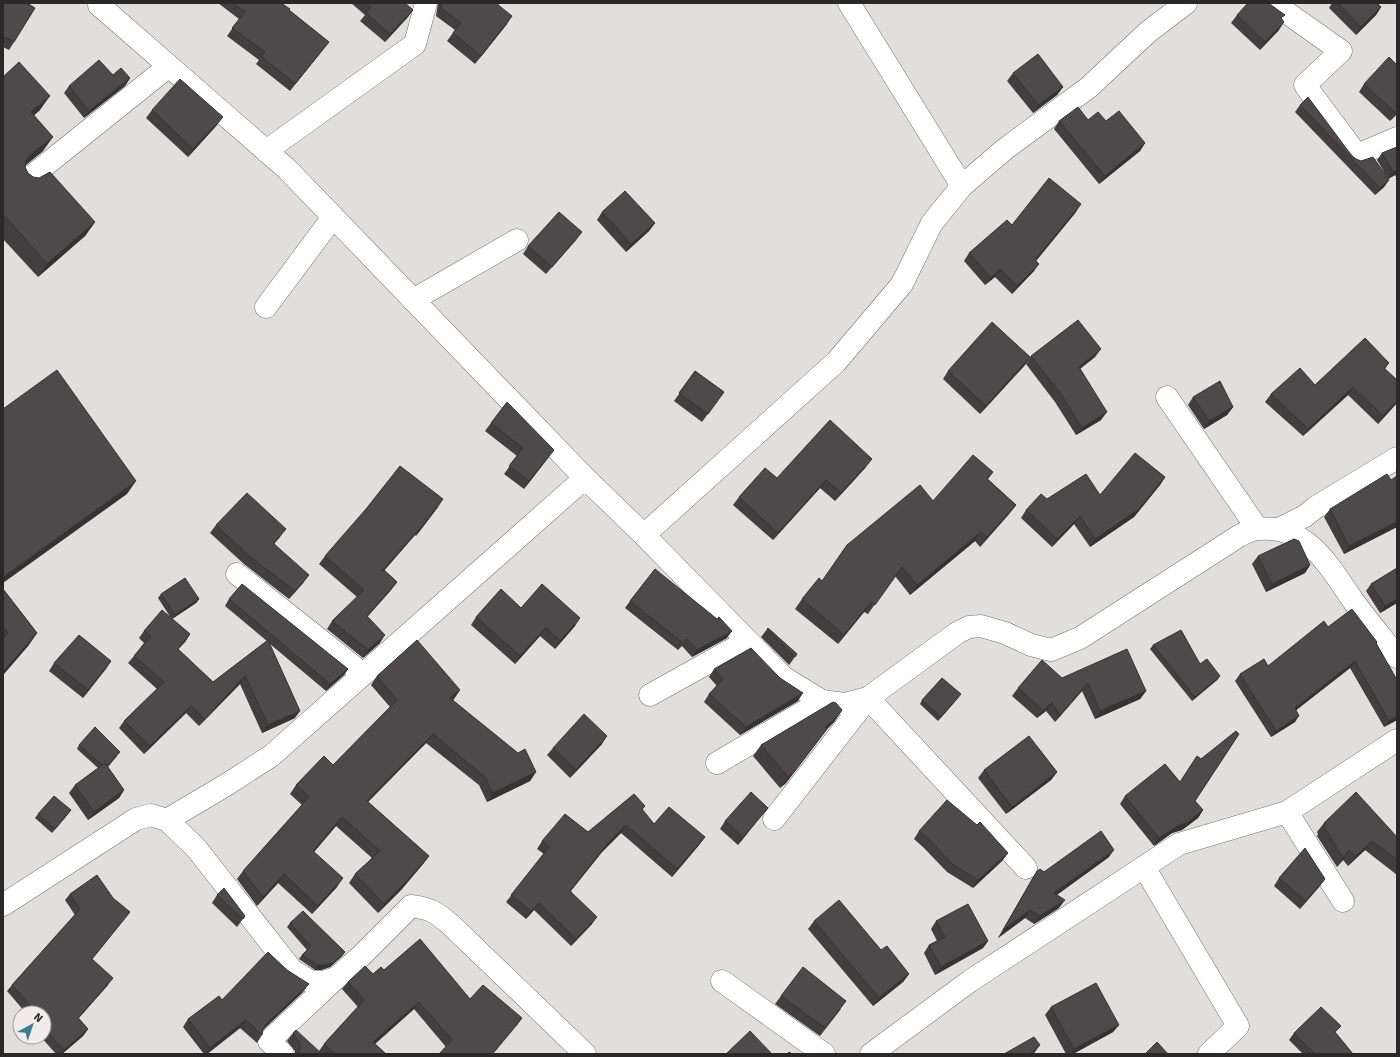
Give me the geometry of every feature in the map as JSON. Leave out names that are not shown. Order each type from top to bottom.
[{"type":"street","points":[[266,151],[415,44],[426,3]]},
{"type":"street","points":[[849,3],[962,186]]},
{"type":"street","points":[[644,535],[836,362],[902,284],[932,223],[962,186],[1005,149],[1088,88],[1148,32],[1186,3]]},
{"type":"street","points":[[1273,3],[1341,51],[1305,85],[1357,155],[1397,138]]},
{"type":"street","points":[[95,4],[169,66],[287,169],[585,478],[644,535],[783,677],[822,701],[845,704],[868,698]]},
{"type":"street","points":[[28,179],[169,66]]},
{"type":"street","points":[[266,307],[333,217]]},
{"type":"street","points":[[413,300],[517,240]]},
{"type":"street","points":[[1167,397],[1257,528]]},
{"type":"street","points":[[1279,530],[1305,516],[1316,507],[1397,458]]},
{"type":"street","points":[[168,820],[226,786],[271,756],[585,478]]},
{"type":"street","points":[[774,819],[868,698],[957,633],[968,627],[981,626],[1005,633],[1031,645],[1051,650],[1069,644],[1238,536],[1257,528],[1279,530],[1299,537],[1318,552],[1358,608],[1397,657]]},
{"type":"street","points":[[237,574],[364,674]]},
{"type":"street","points":[[650,695],[747,641]]},
{"type":"street","points":[[868,698],[1026,868]]},
{"type":"street","points":[[717,763],[822,701]]},
{"type":"street","points":[[871,1054],[970,981],[1179,844],[1287,812],[1397,740]]},
{"type":"street","points":[[1287,812],[1343,901]]},
{"type":"street","points":[[3,905],[136,819],[150,815],[168,820],[196,848],[292,970],[311,982],[323,982],[336,978]]},
{"type":"street","points":[[1144,867],[1238,1026],[1209,1054]]},
{"type":"street","points":[[283,1054],[269,1041],[361,956],[411,906],[424,907],[435,912],[450,924],[585,1054]]},
{"type":"street","points":[[722,981],[824,1054]]},
{"type":"building","points":[[3,3],[27,3],[35,8],[14,42],[3,36]]},
{"type":"building","points":[[232,3],[281,3],[329,42],[295,84],[261,56],[265,52],[232,28],[245,12]]},
{"type":"building","points":[[366,3],[405,3],[413,10],[390,34],[366,13],[371,7]]},
{"type":"building","points":[[442,3],[498,3],[497,4],[512,16],[481,56],[453,33],[461,23],[441,8]]},
{"type":"building","points":[[1248,3],[1270,3],[1285,15],[1281,18],[1284,22],[1265,42],[1237,15]]},
{"type":"building","points":[[1338,3],[1377,3],[1381,7],[1361,27]]},
{"type":"building","points":[[1038,54],[1063,87],[1038,105],[1013,73]]},
{"type":"building","points":[[1389,57],[1397,65],[1396,113],[1364,84]]},
{"type":"building","points":[[99,60],[113,75],[121,68],[130,78],[89,111],[69,86]]},
{"type":"building","points":[[19,62],[50,96],[31,112],[53,137],[30,155],[26,160],[25,167],[28,173],[33,177],[39,178],[50,172],[95,222],[47,264],[3,214],[3,77]]},
{"type":"building","points":[[180,79],[223,117],[193,149],[152,110]]},
{"type":"building","points":[[1308,97],[1352,156],[1361,161],[1373,157],[1389,180],[1380,188],[1300,105]]},
{"type":"building","points":[[1078,107],[1088,120],[1098,112],[1106,121],[1119,111],[1145,143],[1105,176],[1059,121]]},
{"type":"building","points":[[1397,147],[1397,170],[1393,172],[1382,153]]},
{"type":"building","points":[[1049,178],[1081,204],[1035,260],[1039,264],[1017,286],[1000,269],[991,278],[969,253],[1007,220],[1012,225]]},
{"type":"building","points":[[625,191],[655,223],[631,244],[602,212]]},
{"type":"building","points":[[559,212],[582,232],[552,267],[528,246]]},
{"type":"building","points":[[1078,320],[1101,349],[1079,367],[1107,412],[1082,428],[1061,394],[1031,356]]},
{"type":"building","points":[[992,322],[1030,357],[986,406],[948,371]]},
{"type":"building","points":[[1365,338],[1389,363],[1384,368],[1397,380],[1397,401],[1383,416],[1353,387],[1308,429],[1271,394],[1300,368],[1315,385]]},
{"type":"building","points":[[57,370],[136,481],[3,577],[3,409]]},
{"type":"building","points":[[695,371],[724,392],[708,414],[679,393]]},
{"type":"building","points":[[1220,381],[1233,407],[1209,421],[1193,397]]},
{"type":"building","points":[[507,402],[554,450],[529,481],[509,466],[523,448],[491,423]]},
{"type":"building","points":[[830,420],[872,459],[841,493],[826,480],[778,533],[739,497],[765,468],[777,478]]},
{"type":"building","points":[[1135,453],[1165,477],[1139,509],[1095,539],[1080,516],[1057,539],[1026,510],[1041,494],[1047,499],[1086,474],[1100,495]]},
{"type":"building","points":[[973,455],[993,472],[987,479],[1016,505],[987,537],[981,532],[917,585],[902,567],[875,605],[871,602],[844,635],[802,599],[819,578],[822,581],[847,545],[920,485],[933,501]]},
{"type":"building","points":[[400,466],[443,499],[421,528],[382,571],[384,570],[397,582],[367,616],[385,635],[368,650],[332,621],[364,590],[325,556],[366,509]]},
{"type":"building","points":[[1387,474],[1391,480],[1397,476],[1397,522],[1349,546],[1330,509]]},
{"type":"building","points":[[247,493],[286,529],[273,543],[309,575],[295,591],[249,556],[216,525]]},
{"type":"building","points":[[1294,539],[1299,541],[1310,565],[1272,584],[1258,556]]},
{"type":"building","points":[[1397,568],[1397,599],[1385,606],[1371,584]]},
{"type":"building","points":[[655,569],[717,619],[719,617],[732,631],[697,650],[687,639],[683,643],[630,601]]},
{"type":"building","points":[[185,578],[199,599],[175,615],[161,594]]},
{"type":"building","points":[[242,584],[348,669],[330,684],[229,599]]},
{"type":"building","points":[[542,584],[580,618],[560,641],[546,628],[520,656],[476,617],[501,589],[521,608]]},
{"type":"building","points":[[3,589],[37,633],[3,672],[3,639],[8,633],[3,627]]},
{"type":"building","points":[[1352,609],[1377,642],[1376,643],[1397,680],[1397,716],[1389,721],[1355,661],[1295,708],[1299,716],[1276,731],[1240,674],[1264,659],[1268,666],[1324,621],[1328,627]]},
{"type":"building","points":[[162,610],[190,634],[178,649],[213,682],[268,640],[300,711],[268,725],[245,676],[205,719],[191,706],[150,746],[124,721],[164,682],[134,656],[151,636],[144,631]]},
{"type":"building","points":[[768,628],[797,654],[795,657],[767,629]]},
{"type":"building","points":[[1181,630],[1200,664],[1207,659],[1220,676],[1195,697],[1153,645]]},
{"type":"building","points":[[79,635],[111,661],[88,690],[54,663]]},
{"type":"building","points":[[417,640],[460,690],[450,698],[518,753],[525,749],[536,772],[493,793],[485,777],[433,734],[367,801],[429,856],[384,904],[355,874],[380,851],[342,817],[313,851],[343,878],[318,906],[284,874],[263,897],[243,871],[309,797],[296,785],[324,756],[333,765],[397,700],[377,676]]},
{"type":"building","points":[[751,648],[780,678],[803,693],[746,727],[709,694],[723,679],[714,669]]},
{"type":"building","points":[[1127,649],[1146,691],[1100,711],[1088,683],[1060,715],[1052,703],[1043,710],[1018,688],[1042,660],[1062,678]]},
{"type":"building","points":[[942,678],[961,694],[941,717],[922,700]]},
{"type":"building","points":[[833,702],[836,703],[842,710],[836,718],[825,727],[827,729],[794,772],[788,777],[761,745]]},
{"type":"building","points":[[584,714],[607,736],[576,770],[553,748]]},
{"type":"building","points":[[95,727],[120,752],[107,766],[105,763],[102,765],[79,745]]},
{"type":"building","points":[[1236,731],[1239,734],[1195,801],[1203,810],[1187,823],[1177,826],[1159,838],[1125,796],[1165,764],[1180,782],[1197,756],[1201,759]]},
{"type":"building","points":[[1029,736],[1057,772],[1012,807],[984,770]]},
{"type":"building","points":[[105,763],[124,790],[94,812],[75,785]]},
{"type":"building","points":[[751,792],[768,808],[743,837],[725,821]]},
{"type":"building","points":[[1356,792],[1397,837],[1397,860],[1372,841],[1355,857],[1349,850],[1343,858],[1324,826],[1324,823]]},
{"type":"building","points":[[634,794],[645,806],[642,809],[654,824],[669,807],[705,837],[677,869],[626,825],[607,844],[570,891],[597,917],[576,939],[539,903],[531,911],[511,895],[549,847],[542,841],[565,814],[588,832]]},
{"type":"building","points":[[54,796],[71,810],[55,829],[38,814]]},
{"type":"building","points":[[947,800],[977,825],[980,822],[1008,853],[978,880],[952,864],[930,840],[919,831]]},
{"type":"building","points":[[1101,831],[1114,850],[1054,893],[1065,900],[1040,916],[1030,910],[1003,930],[1037,871],[1040,869],[1044,872]]},
{"type":"building","points":[[1305,848],[1325,879],[1306,901],[1279,878]]},
{"type":"building","points":[[97,875],[113,898],[130,912],[92,959],[113,978],[78,1018],[88,1029],[64,1050],[52,1037],[52,1005],[30,1005],[12,985],[80,909],[70,894]]},
{"type":"building","points":[[224,888],[245,916],[243,919],[217,895]]},
{"type":"building","points":[[839,900],[881,950],[887,946],[909,974],[879,998],[814,921]]},
{"type":"building","points":[[968,904],[988,941],[941,967],[929,945],[945,937],[936,921]]},
{"type":"building","points":[[303,911],[345,952],[333,963],[317,965],[302,955],[311,946],[290,923]]},
{"type":"building","points":[[420,939],[470,999],[483,985],[522,1018],[492,1054],[439,1054],[452,1040],[419,1002],[373,1042],[386,1054],[335,1054],[324,1044],[364,1000],[348,982],[365,966],[373,974],[381,967],[384,970]]},
{"type":"building","points":[[268,952],[287,970],[309,984],[266,1024],[262,1035],[246,1020],[210,1048],[188,1019],[219,996],[222,1000]]},
{"type":"building","points":[[803,967],[846,1001],[825,1028],[781,996]]},
{"type":"building","points":[[1096,983],[1119,1025],[1074,1049],[1051,1007]]},
{"type":"building","points":[[1321,1007],[1341,1026],[1335,1032],[1353,1054],[1315,1054],[1294,1033]]},
{"type":"building","points":[[296,1030],[322,1054],[298,1054],[300,1050],[300,1043],[293,1033]]},
{"type":"building","points":[[750,1031],[772,1054],[726,1054]]},
{"type":"building","points":[[1034,1037],[1040,1045],[1030,1054],[1004,1054]]},
{"type":"building","points":[[1157,1042],[1168,1054],[1145,1054]]}]
